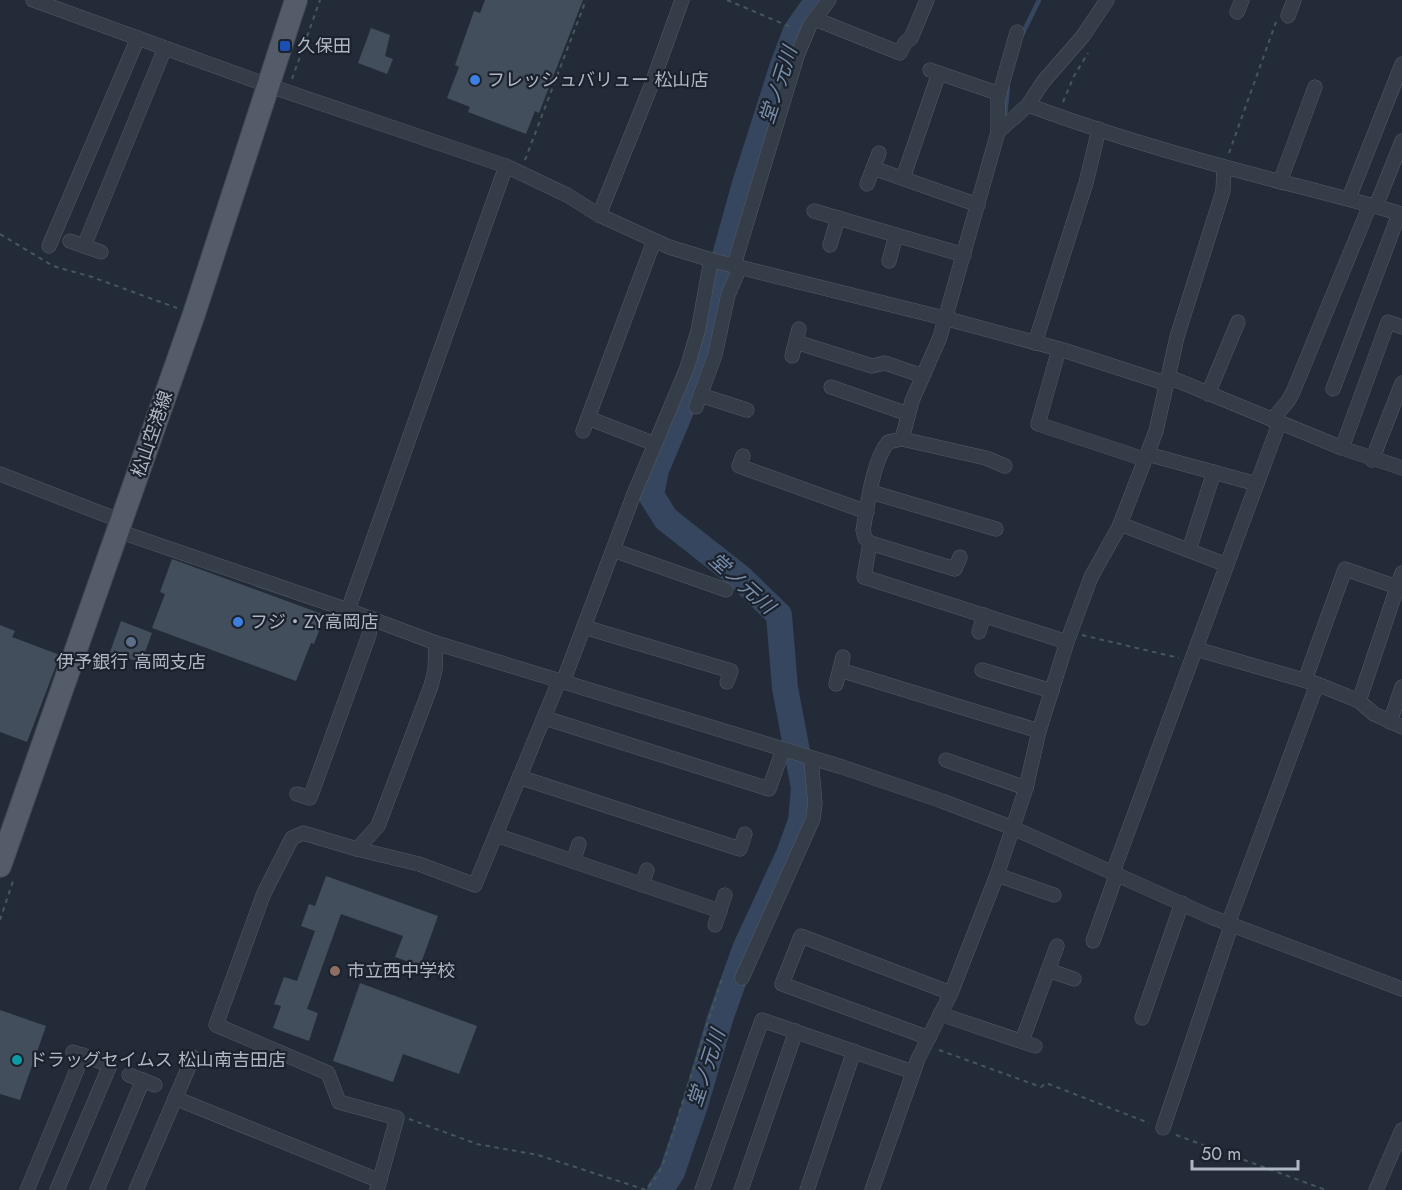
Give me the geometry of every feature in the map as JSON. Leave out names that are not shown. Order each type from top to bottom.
[{"type":"main road","name":"松山空港線","points":[[0,866],[194,314],[296,0]]},
{"type":"street","points":[[33,0],[267,85],[506,166],[567,195],[599,215],[669,247],[713,261],[944,318],[1169,381],[1209,394],[1372,460],[1402,468]]},
{"type":"street","points":[[599,215],[651,86],[682,0]]},
{"type":"street","points":[[747,410],[698,401],[715,355],[734,266],[797,56],[803,39],[829,0]]},
{"type":"street","points":[[815,19],[900,53],[905,43],[911,38],[927,0]]},
{"type":"street","points":[[998,132],[1028,105],[1043,82],[1083,36],[1107,0]]},
{"type":"street","points":[[1282,19],[1294,0]]},
{"type":"street","points":[[902,439],[912,400],[940,337],[964,255],[998,132],[1000,94],[1017,32]]},
{"type":"street","points":[[47,237],[78,178],[104,98],[138,38]]},
{"type":"street","points":[[84,246],[120,142],[165,48]]},
{"type":"street","points":[[1349,198],[1402,64]]},
{"type":"street","points":[[903,178],[934,71],[1000,94]]},
{"type":"street","points":[[1280,182],[1315,87]]},
{"type":"street","points":[[1028,105],[1224,167],[1349,198],[1401,214],[1333,389]]},
{"type":"street","points":[[1035,343],[1086,183],[1099,129]]},
{"type":"street","points":[[1093,941],[1115,873],[1257,484],[1276,422],[1293,392],[1402,141]]},
{"type":"street","points":[[867,184],[879,153]]},
{"type":"street","points":[[348,610],[506,166]]},
{"type":"street","points":[[872,1190],[914,1072],[951,993],[998,875],[1026,788],[1039,731],[1091,577],[1119,524],[1156,431],[1178,337],[1223,191],[1224,167]]},
{"type":"street","points":[[873,168],[978,205]]},
{"type":"street","points":[[64,173],[78,178]]},
{"type":"street","points":[[814,211],[964,255]]},
{"type":"street","points":[[830,245],[838,218]]},
{"type":"street","points":[[889,261],[896,235]]},
{"type":"street","points":[[654,241],[585,424],[655,444]]},
{"type":"street","points":[[70,242],[101,252]]},
{"type":"street","points":[[175,1098],[378,1186],[398,1118],[339,1102],[328,1073],[216,1025],[264,893],[292,838],[303,833],[419,864],[475,885],[584,627],[693,349],[713,261]]},
{"type":"street","points":[[1209,394],[1238,322]]},
{"type":"street","points":[[1342,448],[1389,322],[1402,327]]},
{"type":"street","points":[[721,327],[735,331]]},
{"type":"street","points":[[796,342],[872,366],[885,363],[923,376]]},
{"type":"street","points":[[1059,349],[1038,424],[1145,457],[1257,484]]},
{"type":"street","points":[[1372,460],[1402,383]]},
{"type":"street","points":[[831,387],[908,414]]},
{"type":"street","points":[[960,557],[955,569],[870,543],[865,538],[863,530],[871,492],[884,448],[888,442],[902,439],[986,459],[1005,466]]},
{"type":"street","points":[[743,456],[739,466],[867,512]]},
{"type":"street","points":[[1189,550],[1214,472]]},
{"type":"street","points":[[0,474],[120,526],[436,643],[811,758],[942,801],[1012,828],[1230,925],[1402,989]]},
{"type":"street","points":[[871,492],[996,529]]},
{"type":"street","points":[[1119,524],[1227,565]]},
{"type":"street","points":[[870,543],[864,577],[984,615],[1069,637]]},
{"type":"street","points":[[613,550],[726,590]]},
{"type":"street","points":[[1163,1128],[1311,682],[1345,569],[1397,587]]},
{"type":"street","points":[[1359,701],[1402,573]]},
{"type":"street","points":[[979,632],[984,615]]},
{"type":"street","points":[[297,794],[310,798],[369,635],[371,618]]},
{"type":"street","points":[[584,627],[731,671],[727,682]]},
{"type":"street","points":[[357,849],[378,826],[433,678],[436,643]]},
{"type":"street","points":[[1194,654],[1311,682],[1359,701],[1374,714],[1396,724],[1402,687]]},
{"type":"street","points":[[836,684],[841,663],[901,688],[965,702],[1039,731]]},
{"type":"street","points":[[982,670],[1052,691]]},
{"type":"street","points":[[896,703],[901,688]]},
{"type":"street","points":[[545,718],[769,789],[783,750]]},
{"type":"street","points":[[742,978],[813,819],[815,803],[811,758]]},
{"type":"street","points":[[946,760],[1026,788]]},
{"type":"street","points":[[519,777],[668,820],[740,849],[745,834]]},
{"type":"street","points":[[586,798],[591,784]]},
{"type":"street","points":[[495,835],[720,911]]},
{"type":"street","points":[[573,861],[579,844]]},
{"type":"street","points":[[642,885],[647,870]]},
{"type":"street","points":[[998,875],[1054,895]]},
{"type":"street","points":[[715,925],[725,895]]},
{"type":"street","points":[[1142,1018],[1182,903]]},
{"type":"street","points":[[927,1042],[782,984],[801,936],[951,993]]},
{"type":"street","points":[[940,1014],[1029,1043],[1048,970],[1057,946]]},
{"type":"street","points":[[1048,970],[1074,979]]},
{"type":"street","points":[[702,1190],[762,1020],[914,1072]]},
{"type":"street","points":[[741,1190],[796,1031]]},
{"type":"street","points":[[807,1190],[854,1051]]},
{"type":"street","points":[[27,1182],[78,1054],[110,1065],[57,1190]]},
{"type":"street","points":[[136,1190],[193,1057]]},
{"type":"street","points":[[97,1190],[149,1082],[129,1075]]},
{"type":"street","points":[[1376,1190],[1402,1130]]},
{"type":"path","points":[[521,172],[586,0]]},
{"type":"path","points":[[728,0],[791,27]]},
{"type":"path","points":[[1224,167],[1282,19]]},
{"type":"path","points":[[1058,115],[1074,76],[1088,53]]},
{"type":"path","points":[[0,234],[53,266],[92,277],[194,314]]},
{"type":"path","points":[[1069,637],[1164,654],[1194,654]]},
{"type":"path","points":[[398,1118],[417,1121],[477,1144],[538,1155],[646,1190],[659,1173],[664,1161],[721,981],[724,980]]},
{"type":"path","points":[[927,1042],[1041,1087],[1046,1083],[1326,1190]]},
{"type":"building","points":[[485,0],[583,0],[539,113],[535,111],[526,134],[468,112],[470,107],[447,98],[459,67],[455,65],[474,11],[480,13]]},
{"type":"building","points":[[371,28],[390,35],[385,56],[393,59],[387,74],[358,63]]},
{"type":"building","name":"フジ・ZY高岡店","points":[[172,559],[325,615],[296,681],[152,628],[165,594],[160,592]]},
{"type":"building","name":"伊予銀行 高岡支店","points":[[121,621],[152,633],[141,663],[110,652]]},
{"type":"building","points":[[0,625],[15,631],[12,637],[60,655],[27,742],[0,732]]},
{"type":"building","points":[[326,876],[438,916],[420,966],[395,957],[403,936],[341,914],[307,1009],[318,1013],[309,1041],[273,1028],[281,1006],[274,1004],[284,977],[297,981],[315,931],[301,926],[309,904],[315,906]]},
{"type":"building","points":[[360,983],[477,1026],[459,1074],[403,1054],[393,1082],[333,1061]]},
{"type":"building","name":"ドラッグセイムス 松山南吉田店","points":[[0,1010],[46,1026],[20,1100],[0,1094]]},
{"type":"waterway","name":"堂ノ元川","points":[[660,1190],[672,1172],[695,1105],[720,1019],[745,949],[789,854],[801,821],[804,788],[785,688],[779,615],[741,578],[666,519],[651,495],[656,470],[698,370],[720,274],[744,187],[783,65],[796,31],[818,0]]},
{"type":"waterway","points":[[1022,35],[1039,0]]},
{"type":"waterway","points":[[1005,116],[1008,87]]},
{"type":"place","name":"久保田","points":[[285,46]]},
{"type":"place","name":"フレッシュバリュー 松山店","points":[[475,80]]},
{"type":"place","name":"フジ・ZY高岡店","points":[[238,622]]},
{"type":"place","name":"伊予銀行 高岡支店","points":[[131,642]]},
{"type":"place","name":"市立西中学校","points":[[335,971]]},
{"type":"place","name":"ドラッグセイムス 松山南吉田店","points":[[17,1060]]}]
